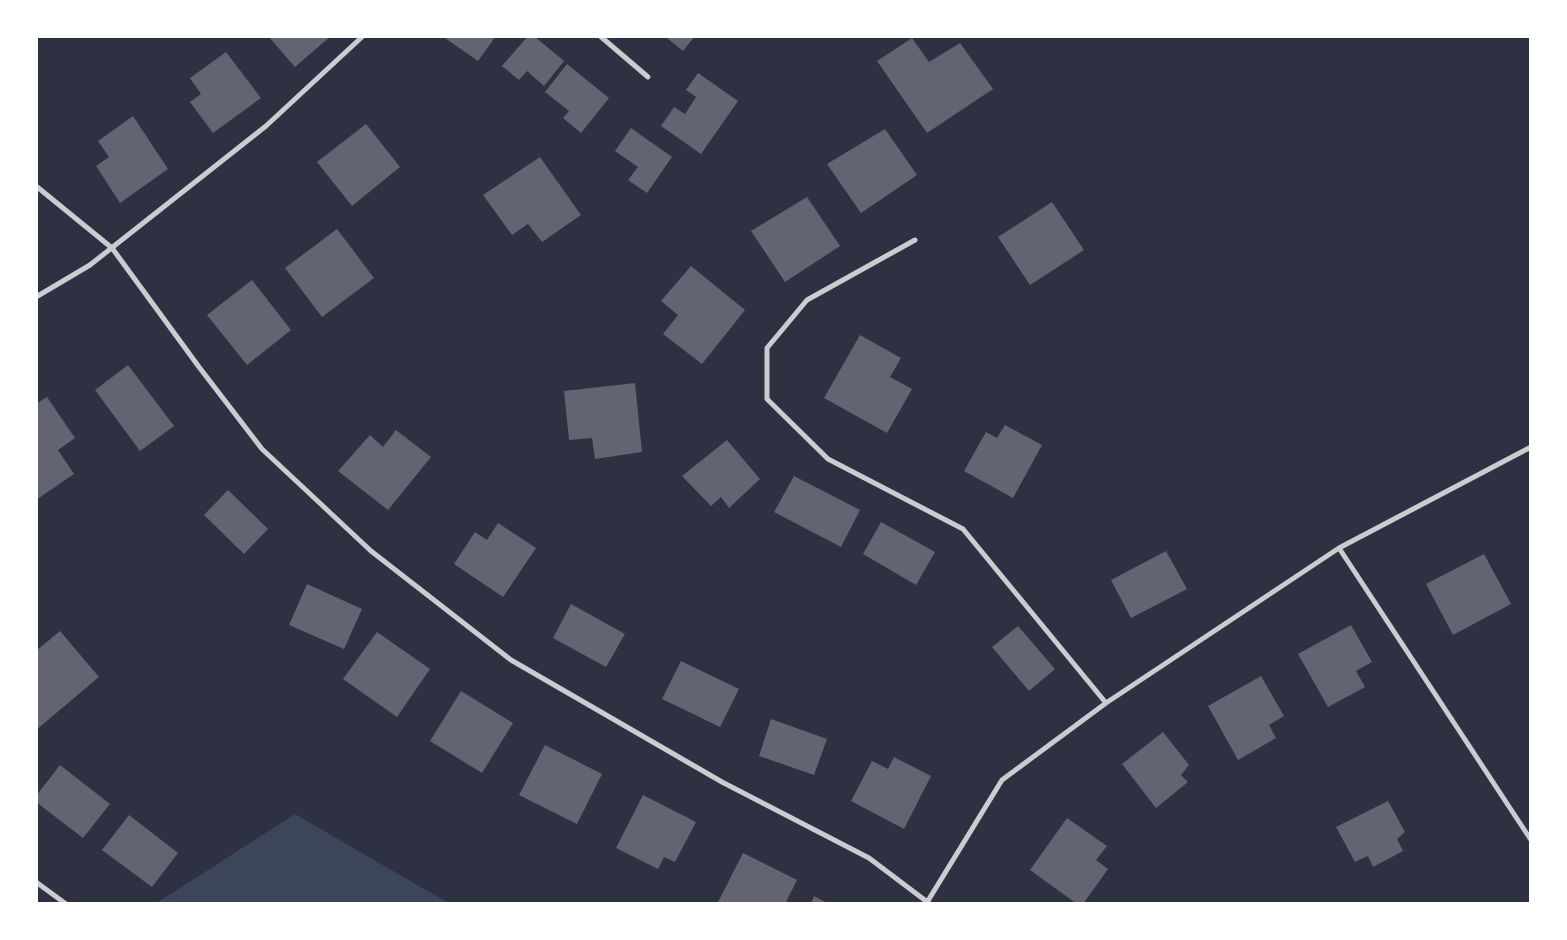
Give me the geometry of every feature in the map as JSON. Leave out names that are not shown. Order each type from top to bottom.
[{"type":"street","points":[[36,297],[90,265],[266,126],[364,36]]},
{"type":"street","points":[[600,36],[648,77]]},
{"type":"street","points":[[36,186],[112,248],[199,368],[262,449],[371,551],[511,660],[722,782],[869,858],[927,903],[1002,780],[1106,703],[1339,548],[1531,447]]},
{"type":"street","points":[[915,240],[807,300],[767,348],[767,399],[828,459],[963,529],[1106,703]]},
{"type":"street","points":[[1339,548],[1531,840]]},
{"type":"street","points":[[36,882],[66,904]]},
{"type":"shaded area","points":[[295,814],[450,904],[155,904]]},
{"type":"building","points":[[268,36],[331,36],[295,67]]},
{"type":"building","points":[[442,36],[496,36],[478,61]]},
{"type":"building","points":[[528,36],[534,36],[564,61],[544,86],[527,71],[519,80],[502,66]]},
{"type":"building","points":[[669,36],[695,36],[683,51],[667,38]]},
{"type":"building","points":[[912,38],[929,62],[960,43],[993,89],[927,133],[877,61]]},
{"type":"building","points":[[226,52],[261,98],[213,133],[190,102],[201,94],[190,78]]},
{"type":"building","points":[[567,64],[609,98],[581,133],[563,118],[569,111],[545,92]]},
{"type":"building","points":[[698,73],[738,101],[701,154],[661,126],[674,107],[685,114],[696,97],[686,90]]},
{"type":"building","points":[[133,116],[168,169],[120,203],[96,166],[109,157],[98,141]]},
{"type":"building","points":[[366,124],[400,167],[352,206],[317,162]]},
{"type":"building","points":[[631,128],[672,157],[647,193],[628,180],[638,167],[615,151]]},
{"type":"building","points":[[885,129],[917,175],[861,213],[827,164]]},
{"type":"building","points":[[540,157],[581,215],[542,242],[528,224],[512,235],[483,195]]},
{"type":"building","points":[[807,197],[840,246],[785,282],[751,231]]},
{"type":"building","points":[[1052,202],[1084,250],[1030,285],[998,237]]},
{"type":"building","points":[[337,229],[374,278],[322,317],[285,268]]},
{"type":"building","points":[[691,266],[745,310],[702,364],[663,334],[678,315],[661,301]]},
{"type":"building","points":[[252,280],[291,330],[247,365],[207,315]]},
{"type":"building","points":[[860,335],[901,358],[890,377],[912,389],[887,433],[824,398]]},
{"type":"building","points":[[128,365],[174,426],[140,451],[95,390]]},
{"type":"building","points":[[635,383],[642,452],[595,459],[592,438],[569,440],[564,391]]},
{"type":"building","points":[[47,397],[75,438],[58,450],[74,474],[36,500],[36,404]]},
{"type":"building","points":[[1005,425],[1042,445],[1013,498],[964,471],[986,432],[997,438]]},
{"type":"building","points":[[396,430],[431,457],[388,510],[338,471],[370,435],[383,447]]},
{"type":"building","points":[[727,440],[760,479],[729,508],[721,497],[711,506],[682,476]]},
{"type":"building","points":[[794,476],[860,510],[841,547],[774,512]]},
{"type":"building","points":[[228,490],[268,529],[244,554],[204,515]]},
{"type":"building","points":[[881,522],[935,552],[916,585],[863,554]]},
{"type":"building","points":[[498,523],[536,548],[503,597],[454,564],[475,532],[487,540]]},
{"type":"building","points":[[1166,551],[1187,589],[1131,618],[1111,580]]},
{"type":"building","points":[[1484,554],[1511,604],[1453,635],[1426,584]]},
{"type":"building","points":[[307,584],[362,609],[344,649],[289,625]]},
{"type":"building","points":[[571,604],[625,634],[606,667],[553,638]]},
{"type":"building","points":[[1351,625],[1372,662],[1356,671],[1365,687],[1328,707],[1298,654]]},
{"type":"building","points":[[1018,626],[1055,669],[1029,691],[992,647]]},
{"type":"building","points":[[60,631],[99,677],[36,730],[36,651]]},
{"type":"building","points":[[377,632],[430,669],[397,717],[343,679]]},
{"type":"building","points":[[681,661],[739,689],[720,727],[662,699]]},
{"type":"building","points":[[1261,676],[1284,716],[1269,725],[1276,738],[1238,760],[1208,706]]},
{"type":"building","points":[[461,691],[513,723],[482,773],[430,741]]},
{"type":"building","points":[[771,719],[827,739],[814,775],[759,756]]},
{"type":"building","points":[[1163,732],[1189,765],[1181,775],[1188,782],[1156,808],[1122,764]]},
{"type":"building","points":[[545,745],[602,774],[577,824],[519,795]]},
{"type":"building","points":[[894,757],[931,776],[904,829],[851,801],[872,761],[888,769]]},
{"type":"building","points":[[60,765],[110,804],[83,838],[36,802],[36,796]]},
{"type":"building","points":[[643,795],[696,822],[675,862],[664,857],[658,869],[616,848]]},
{"type":"building","points":[[1388,801],[1405,832],[1397,839],[1403,851],[1373,867],[1368,856],[1355,862],[1336,827]]},
{"type":"building","points":[[129,815],[178,853],[152,887],[102,850]]},
{"type":"building","points":[[1067,818],[1107,846],[1096,860],[1108,869],[1083,904],[1077,904],[1030,870]]},
{"type":"building","points":[[743,853],[797,880],[785,904],[717,904]]},
{"type":"building","points":[[814,896],[829,904],[811,904]]}]
